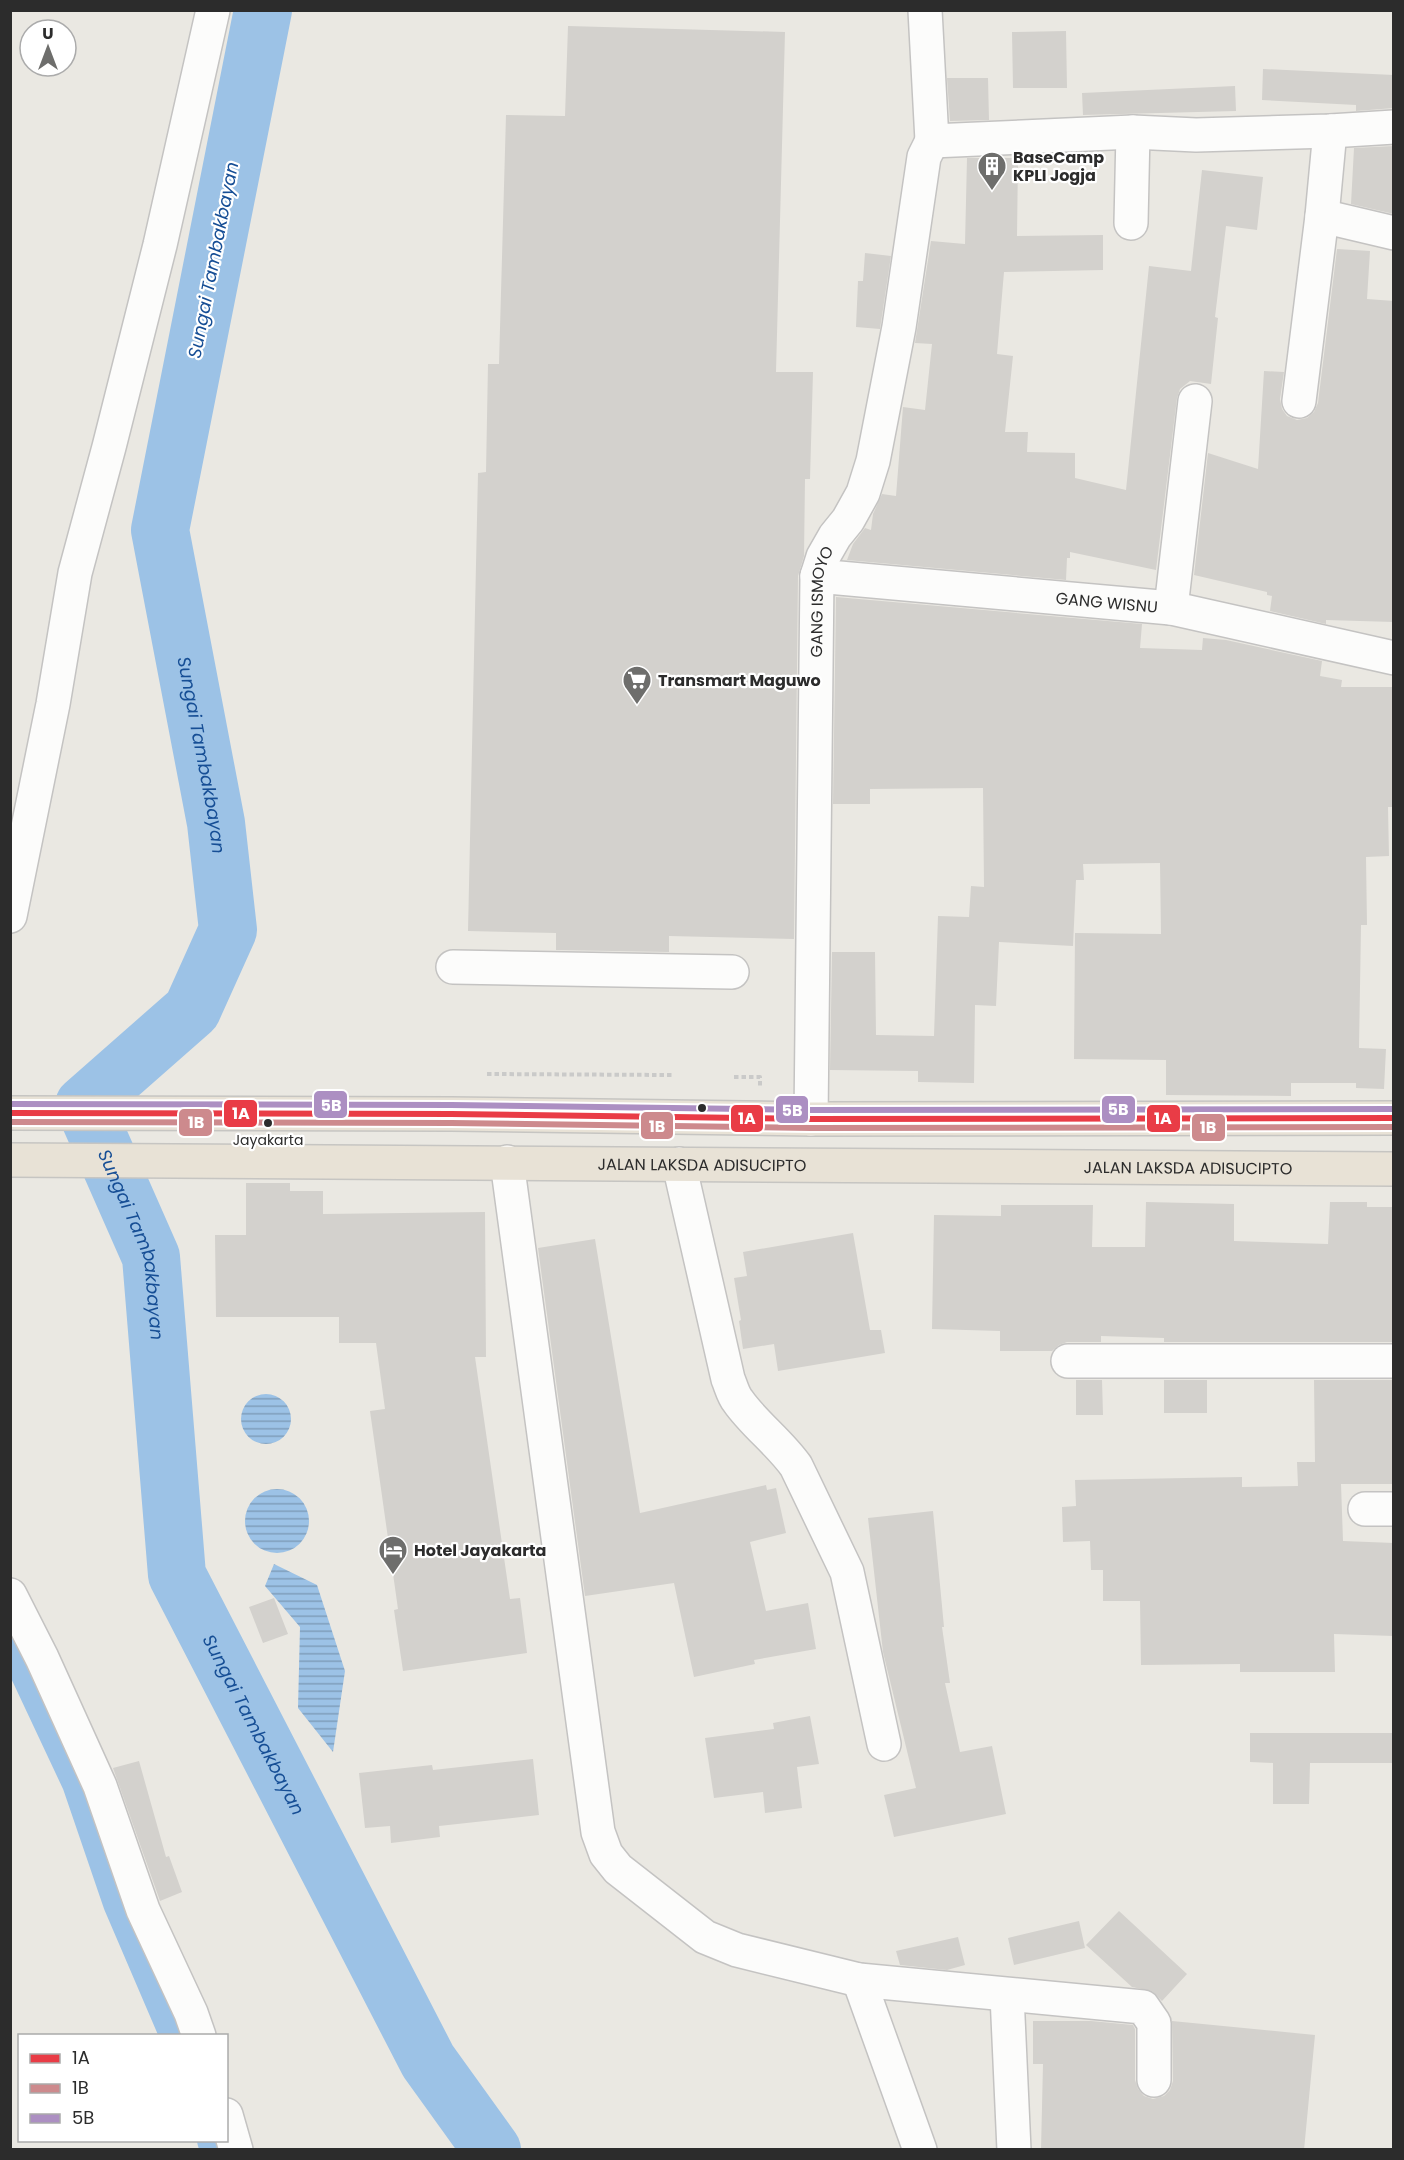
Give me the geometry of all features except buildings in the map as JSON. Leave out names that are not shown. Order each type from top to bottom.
[{"type":"highway","points":[[11,1113],[451,1114],[812,1119],[1394,1119]]},
{"type":"highway","name":"JALAN LAKSDA ADISUCIPTO","points":[[10,1160],[1394,1169]]},
{"type":"street","points":[[10,916],[18,839],[53,704],[75,573],[110,447],[160,245],[213,10]]},
{"type":"street","points":[[925,10],[932,141],[1133,132],[1196,135],[1330,131],[1394,126]]},
{"type":"street","points":[[1299,401],[1330,131]]},
{"type":"street","points":[[1131,223],[1133,132]]},
{"type":"street","name":"GANG ISMOYO","points":[[812,1119],[817,576],[823,557],[863,493],[873,461],[899,327],[924,157],[932,141]]},
{"type":"street","points":[[1322,216],[1394,233]]},
{"type":"street","points":[[1171,608],[1195,401]]},
{"type":"street","name":"GANG WISNU","points":[[817,576],[1171,608],[1394,658]]},
{"type":"street","points":[[453,967],[732,972]]},
{"type":"street","points":[[507,1162],[598,1832],[606,1854],[618,1869],[705,1936],[737,1950],[859,1980],[1143,2007],[1154,2023],[1154,2080]]},
{"type":"street","points":[[679,1164],[728,1379],[737,1401],[784,1450],[796,1466],[847,1572],[884,1744]]},
{"type":"street","points":[[1068,1361],[1394,1360]]},
{"type":"street","points":[[10,1595],[42,1658],[100,1786],[143,1910],[191,2013],[198,2034]]},
{"type":"street","points":[[859,1980],[920,2150]]},
{"type":"street","points":[[1007,1995],[1014,2150]]},
{"type":"street","points":[[228,2122],[236,2150]]},
{"type":"path","points":[[487,1074],[672,1075]]},
{"type":"path","points":[[734,1077],[760,1077],[760,1087]]},
{"type":"water","points":[[261,1394],[271,1394],[284,1401],[291,1414],[291,1424],[284,1437],[271,1444],[261,1444],[252,1440],[245,1433],[241,1424],[241,1414],[245,1405],[252,1398]]},
{"type":"water","points":[[271,1489],[283,1489],[300,1498],[307,1509],[309,1521],[307,1533],[300,1544],[283,1553],[271,1553],[259,1548],[250,1539],[245,1527],[245,1515],[250,1503],[259,1494]]},
{"type":"water","points":[[274,1564],[317,1585],[345,1671],[333,1752],[298,1708],[300,1627],[265,1586]]},
{"type":"waterway","name":"Sungai Tambakbayan","points":[[263,10],[160,530],[216,823],[228,930],[192,1010],[84,1105],[151,1257],[177,1575],[428,2061],[492,2150]]},
{"type":"waterway","points":[[10,1636],[79,1783],[120,1903],[176,2034]]},
{"type":"waterway","points":[[215,2142],[217,2150]]},
{"type":"transit line","name":"5B","points":[[10,1104],[451,1105],[811,1110],[1394,1109]]},
{"type":"transit line","name":"1A","points":[[10,1113],[451,1114],[811,1119],[1394,1118]]},
{"type":"transit line","name":"1B","points":[[10,1122],[451,1123],[811,1128],[1394,1127]]},
{"type":"place","name":"BaseCamp KPLI Jogja","points":[[992,192]]},
{"type":"place","name":"Transmart Maguwo","points":[[637,706]]},
{"type":"place","name":"Jayakarta","points":[[268,1123]]},
{"type":"place","name":"Hotel Jayakarta","points":[[393,1576]]}]
